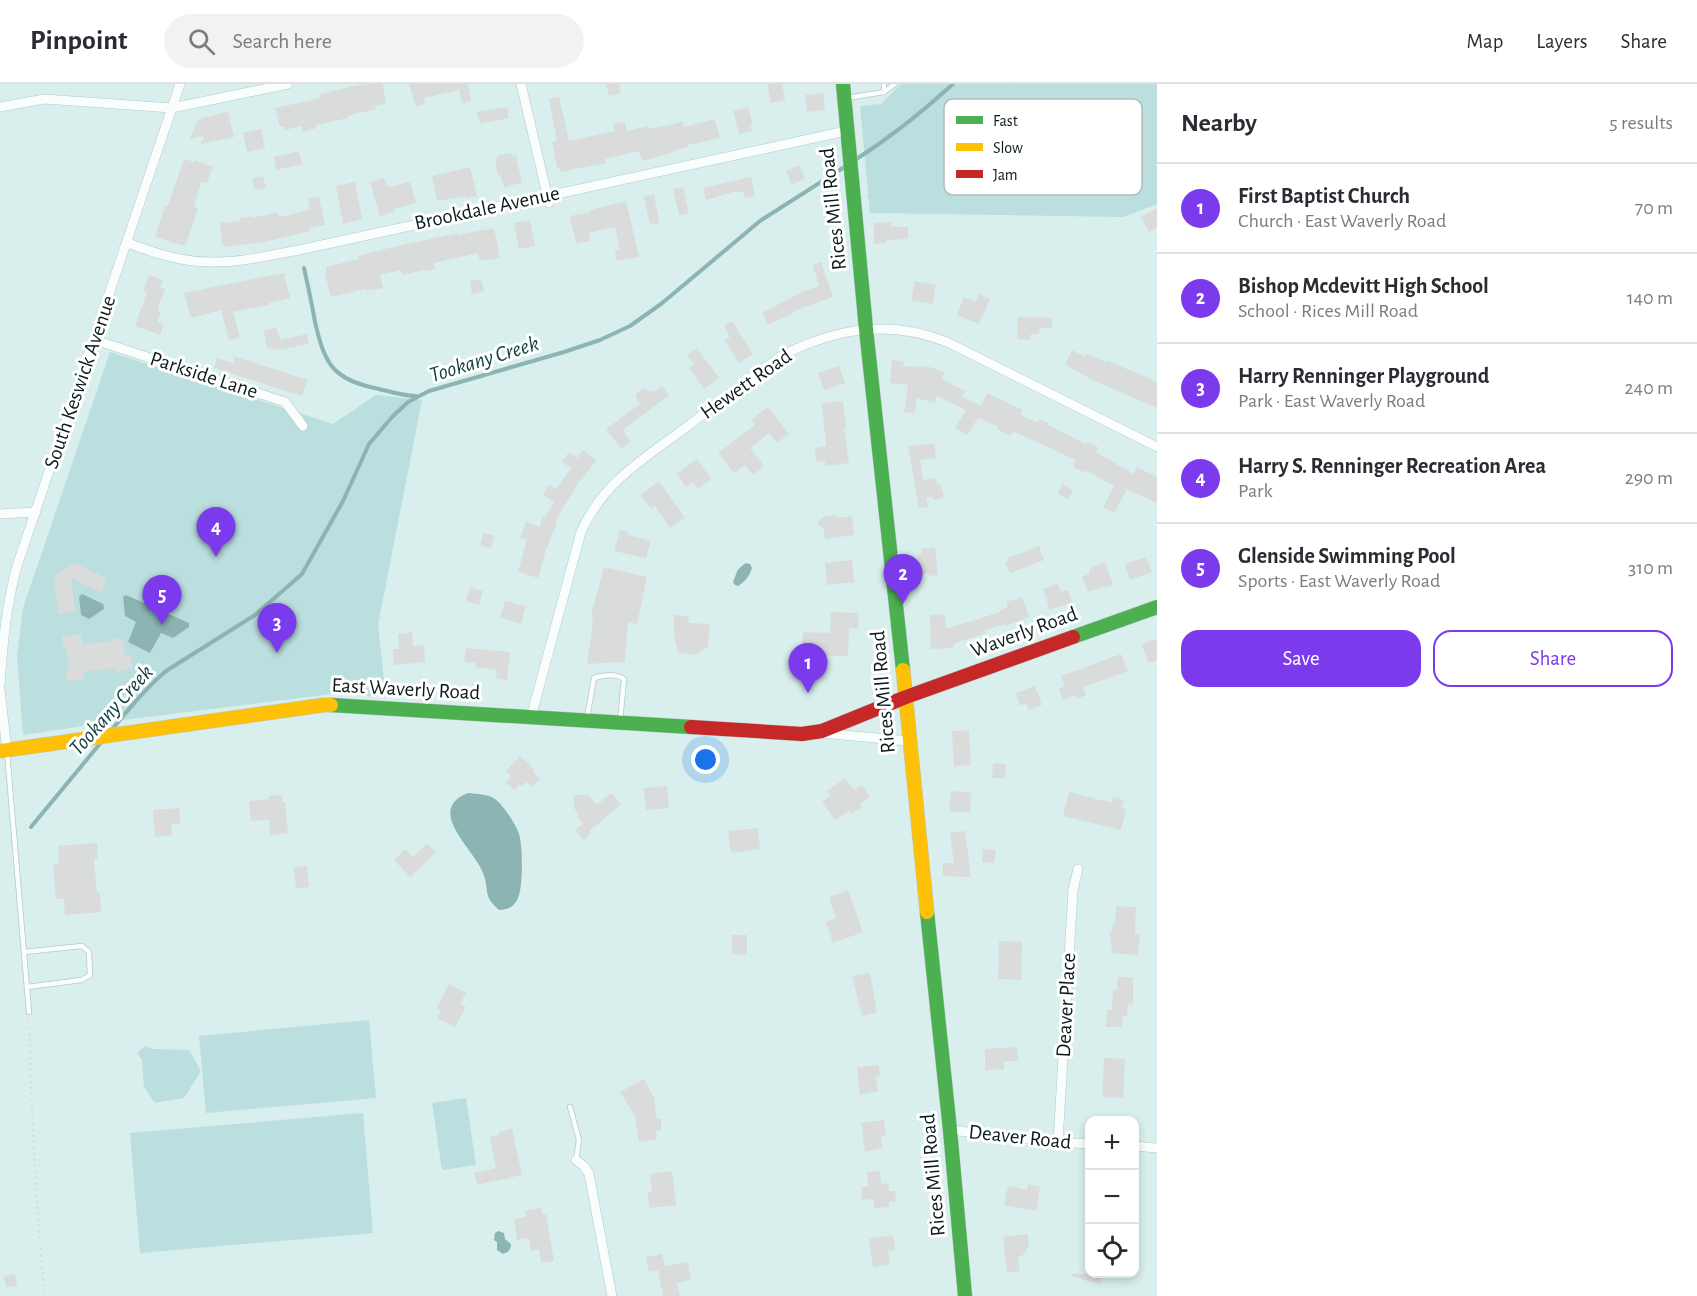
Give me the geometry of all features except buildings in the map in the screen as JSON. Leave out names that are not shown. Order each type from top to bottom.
[{"type":"street","name":"South Keswick Avenue","points":[[0,684],[4,627],[10,592],[180,84]]},
{"type":"street","points":[[0,107],[44,99],[172,108],[288,84]]},
{"type":"street","points":[[521,84],[548,199]]},
{"type":"street","name":"Rices Mill Road","points":[[843,91],[848,146],[859,197],[866,329],[906,697],[965,1296]]},
{"type":"street","name":"Brookdale Avenue","points":[[128,243],[154,253],[181,259],[210,262],[239,260],[299,250],[548,199],[846,131]]},
{"type":"street","name":"Hewett Road","points":[[531,717],[581,532],[602,496],[625,472],[781,356],[816,340],[866,329],[903,330],[939,339],[1157,447]]},
{"type":"street","name":"Parkside Lane","points":[[95,340],[285,402],[303,426]]},
{"type":"street","points":[[0,514],[36,512]]},
{"type":"street","name":"Waverly Road","points":[[906,697],[1157,607]]},
{"type":"street","points":[[0,690],[4,750]]},
{"type":"street","name":"East Waverly Road","points":[[813,733],[906,697]]},
{"type":"street","name":"East Waverly Road","points":[[4,750],[324,705],[793,734],[813,733],[909,741]]},
{"type":"street","name":"Deaver Place","points":[[1058,1142],[1073,890],[1078,869]]},
{"type":"street","name":"Deaver Road","points":[[950,1130],[1085,1144]]},
{"type":"street","points":[[1139,1146],[1157,1148]]},
{"type":"street","points":[[576,1160],[589,1174],[612,1296]]},
{"type":"lane","points":[[884,84],[885,92]]},
{"type":"lane","points":[[843,91],[885,92],[895,84]]},
{"type":"lane","points":[[587,721],[594,678],[603,675],[619,675],[624,679],[620,723]]},
{"type":"lane","points":[[4,750],[29,1012]]},
{"type":"lane","points":[[24,952],[82,946],[89,952],[90,975],[82,981],[27,987]]},
{"type":"lane","points":[[570,1107],[579,1140],[576,1160]]},
{"type":"path","points":[[995,99],[1017,84]]},
{"type":"path","points":[[859,197],[900,193],[944,169]]},
{"type":"path","points":[[217,710],[269,669],[271,648]]},
{"type":"path","points":[[29,1012],[39,1242],[45,1296]]},
{"type":"shaded area","points":[[901,84],[1157,84],[1157,204],[1123,217],[870,213],[860,106],[881,104]]},
{"type":"shaded area","points":[[110,352],[333,424],[376,395],[422,400],[378,625],[386,697],[332,694],[23,735],[17,656],[23,608]]},
{"type":"shaded area","points":[[746,563],[752,568],[750,573],[741,584],[735,585],[733,582],[737,571]]},
{"type":"shaded area","points":[[82,594],[103,604],[104,609],[89,619],[81,615],[79,597]]},
{"type":"shaded area","points":[[126,595],[189,623],[189,627],[173,638],[161,633],[150,653],[128,642],[136,622],[125,616],[123,597]]},
{"type":"shaded area","points":[[468,793],[486,795],[495,799],[509,815],[519,834],[522,857],[520,893],[513,906],[508,909],[499,910],[490,900],[483,873],[451,820],[451,809],[456,800]]},
{"type":"shaded area","points":[[369,1020],[376,1098],[206,1113],[199,1036]]},
{"type":"shaded area","points":[[145,1046],[152,1049],[189,1050],[201,1071],[184,1098],[155,1103],[144,1087],[142,1060],[137,1053]]},
{"type":"shaded area","points":[[466,1098],[476,1165],[442,1170],[432,1103]]},
{"type":"shaded area","points":[[363,1113],[373,1233],[140,1253],[130,1133]]},
{"type":"shaded area","points":[[498,1231],[504,1233],[505,1239],[511,1244],[509,1250],[503,1254],[497,1250],[497,1242],[494,1240],[495,1233]]},
{"type":"waterway","name":"Tookany Creek","points":[[855,160],[906,124],[953,84]]},
{"type":"waterway","name":"Tookany Creek","points":[[110,732],[144,692],[166,671],[255,615],[302,574],[343,501],[369,444],[408,402],[429,391],[564,352],[600,340],[630,326],[661,304],[760,221],[846,166]]},
{"type":"waterway","points":[[304,268],[319,337],[323,350],[334,369],[351,381],[398,394],[416,396]]},
{"type":"waterway","name":"Tookany Creek","points":[[31,827],[103,740]]},
{"type":"traffic: fast","points":[[843,84],[866,329],[903,670]]},
{"type":"traffic: fast","points":[[1073,637],[1157,607]]},
{"type":"traffic: fast","points":[[331,705],[691,727]]},
{"type":"traffic: fast","points":[[927,912],[965,1296]]},
{"type":"traffic: slow","points":[[903,670],[927,912]]},
{"type":"traffic: slow","points":[[0,751],[331,705]]},
{"type":"traffic: jam","points":[[691,727],[802,734],[822,731],[906,697],[1073,637]]},
{"type":"place","name":"Harry S. Renninger Recreation Area","points":[[216,557]]},
{"type":"place","name":"Bishop Mcdevitt High School","points":[[903,604]]},
{"type":"place","name":"Glenside Swimming Pool","points":[[162,625]]},
{"type":"place","name":"Harry Renninger Playground","points":[[277,653]]},
{"type":"place","name":"First Baptist Church","points":[[808,693]]}]
